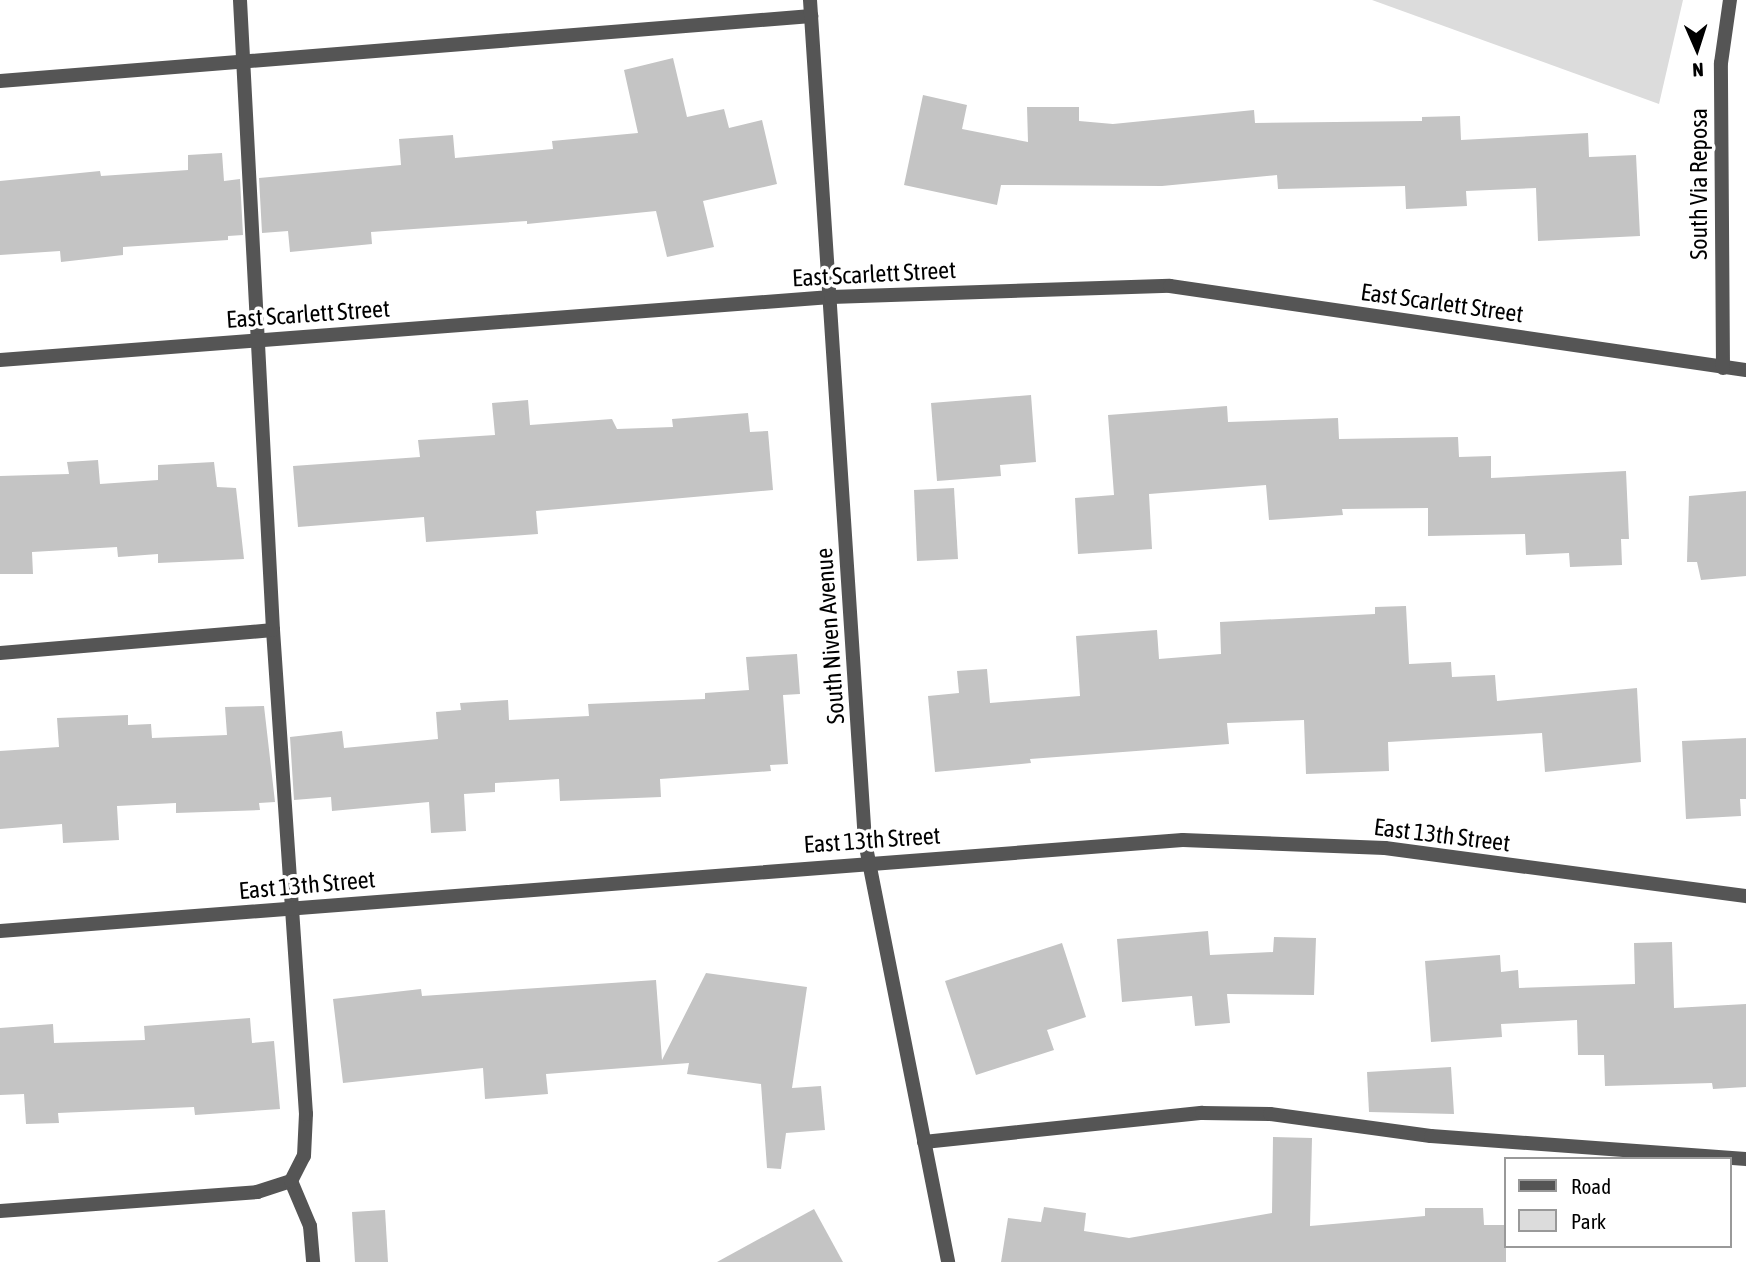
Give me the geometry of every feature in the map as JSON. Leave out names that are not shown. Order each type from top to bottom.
[{"type":"street","points":[[0,1211],[257,1192],[290,1181],[304,1156],[306,1114],[273,631],[240,0]]},
{"type":"street","name":"South Niven Avenue","points":[[810,0],[869,863],[948,1262]]},
{"type":"street","name":"South Via Reposa","points":[[1723,368],[1721,63],[1730,0]]},
{"type":"street","points":[[0,81],[811,16]]},
{"type":"street","name":"East Scarlett Street","points":[[0,360],[831,297],[1170,286],[1746,370]]},
{"type":"street","points":[[0,653],[273,631]]},
{"type":"street","name":"East 13th Street","points":[[0,931],[1183,840],[1385,848],[1746,896]]},
{"type":"street","points":[[924,1142],[1202,1113],[1270,1114],[1354,1122],[1432,1136],[1719,1157]]},
{"type":"street","points":[[290,1181],[310,1226],[313,1262]]},
{"type":"green space","points":[[1372,0],[1683,0],[1659,104]]},
{"type":"building","points":[[673,58],[687,117],[724,109],[729,128],[762,120],[777,184],[703,201],[714,247],[667,257],[656,211],[527,224],[527,221],[371,232],[372,244],[290,252],[288,231],[262,233],[259,178],[401,165],[399,139],[453,135],[455,158],[553,149],[552,141],[638,133],[624,70]]},
{"type":"building","points":[[923,95],[967,105],[962,129],[1028,142],[1027,107],[1079,107],[1079,121],[1113,124],[1254,110],[1255,123],[1422,121],[1422,117],[1460,116],[1461,140],[1588,133],[1589,157],[1636,155],[1640,236],[1538,241],[1536,188],[1466,191],[1467,206],[1406,209],[1405,186],[1278,189],[1277,175],[1162,186],[1001,185],[997,205],[904,185]]},
{"type":"building","points":[[222,153],[224,181],[240,179],[243,235],[228,236],[228,240],[123,247],[123,255],[61,262],[60,251],[0,255],[0,181],[100,171],[101,176],[188,170],[188,155]]},
{"type":"building","points":[[1031,395],[1036,462],[1000,465],[1001,476],[937,481],[931,403]]},
{"type":"building","points":[[528,400],[530,425],[612,419],[617,429],[673,427],[672,419],[748,413],[750,432],[768,431],[773,490],[536,511],[538,534],[426,542],[424,517],[298,527],[293,466],[420,457],[418,440],[495,435],[492,403]]},
{"type":"building","points":[[1227,406],[1228,422],[1338,418],[1339,439],[1458,437],[1459,457],[1491,456],[1491,478],[1626,471],[1629,539],[1621,539],[1622,565],[1570,567],[1569,553],[1526,555],[1525,534],[1428,536],[1428,508],[1342,509],[1343,515],[1269,520],[1266,485],[1149,494],[1152,549],[1078,554],[1075,498],[1114,495],[1108,415]]},
{"type":"building","points":[[98,460],[100,484],[158,480],[158,465],[214,462],[217,487],[236,488],[244,559],[158,563],[158,554],[118,557],[117,547],[32,552],[33,574],[0,574],[0,476],[69,474],[67,462]]},
{"type":"building","points":[[954,488],[958,559],[917,561],[914,490]]},
{"type":"building","points":[[1746,491],[1746,576],[1701,580],[1697,562],[1687,562],[1689,496]]},
{"type":"building","points":[[1406,606],[1409,664],[1451,662],[1452,677],[1495,675],[1497,701],[1637,688],[1641,762],[1545,772],[1542,733],[1388,742],[1389,771],[1306,774],[1304,720],[1227,723],[1229,744],[1030,759],[1031,763],[935,772],[928,696],[959,693],[957,671],[987,669],[990,703],[1080,696],[1076,636],[1157,630],[1159,659],[1221,654],[1220,622],[1375,614],[1375,607]]},
{"type":"building","points":[[797,654],[800,694],[783,695],[788,764],[770,765],[771,771],[660,779],[661,797],[560,801],[559,779],[495,783],[495,792],[464,794],[466,831],[431,833],[429,802],[332,811],[331,797],[294,800],[290,737],[342,731],[344,748],[438,739],[436,712],[461,710],[460,703],[508,700],[509,720],[589,716],[588,704],[705,699],[705,693],[749,690],[746,657]]},
{"type":"building","points":[[264,706],[275,802],[259,803],[260,810],[176,813],[176,803],[117,806],[119,840],[63,843],[62,824],[0,829],[0,751],[59,747],[57,718],[128,715],[128,725],[151,724],[152,738],[227,735],[225,707]]},
{"type":"building","points":[[1746,738],[1746,799],[1740,799],[1741,816],[1686,819],[1682,741]]},
{"type":"building","points":[[1208,931],[1210,955],[1273,952],[1274,937],[1316,938],[1314,995],[1227,994],[1230,1023],[1195,1026],[1192,996],[1122,1002],[1117,939]]},
{"type":"building","points":[[1672,942],[1674,1008],[1746,1004],[1746,1087],[1713,1089],[1712,1083],[1605,1086],[1604,1055],[1578,1055],[1577,1020],[1501,1024],[1502,1037],[1431,1042],[1425,961],[1500,955],[1501,972],[1518,970],[1519,988],[1635,984],[1634,943]]},
{"type":"building","points":[[1062,943],[1086,1017],[1047,1030],[1054,1050],[976,1075],[945,981]]},
{"type":"building","points":[[706,973],[807,987],[792,1088],[821,1086],[825,1130],[786,1133],[781,1169],[767,1168],[761,1084],[687,1074],[689,1063],[546,1074],[548,1094],[485,1099],[483,1068],[343,1083],[333,999],[421,989],[422,996],[656,980],[662,1060]]},
{"type":"building","points":[[250,1018],[252,1043],[274,1041],[280,1109],[195,1115],[194,1107],[58,1113],[59,1123],[26,1124],[24,1094],[0,1095],[0,1028],[53,1024],[54,1043],[145,1040],[144,1026]]},
{"type":"building","points":[[1451,1067],[1454,1114],[1369,1112],[1367,1072]]},
{"type":"building","points":[[1273,1137],[1312,1138],[1310,1226],[1425,1216],[1425,1208],[1483,1208],[1484,1225],[1504,1225],[1506,1262],[1001,1262],[1008,1218],[1041,1222],[1044,1207],[1086,1213],[1084,1231],[1129,1238],[1272,1213]]},
{"type":"building","points":[[814,1209],[843,1262],[717,1262]]},
{"type":"building","points":[[385,1210],[388,1262],[355,1262],[352,1212]]}]
